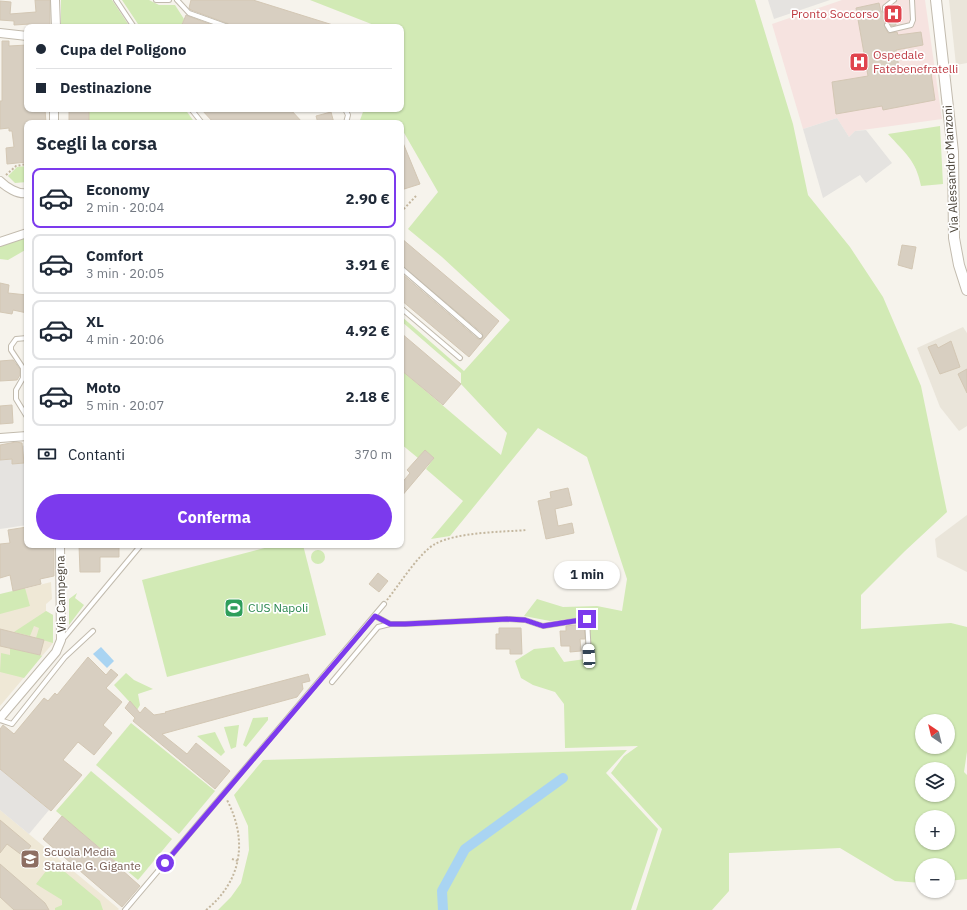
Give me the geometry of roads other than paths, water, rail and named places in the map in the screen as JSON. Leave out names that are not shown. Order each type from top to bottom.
[{"type":"street","points":[[55,0],[56,24]]},
{"type":"street","name":"Via Alessandro Manzoni","points":[[936,0],[953,152],[954,238],[959,264],[967,290]]},
{"type":"street","points":[[0,33],[24,36]]},
{"type":"street","points":[[0,181],[6,186],[24,194]]},
{"type":"street","points":[[0,242],[24,235]]},
{"type":"street","points":[[0,438],[24,436]]},
{"type":"street","name":"Via Campegna","points":[[0,719],[56,652],[61,640],[60,548]]},
{"type":"lane","points":[[116,0],[132,24]]},
{"type":"lane","points":[[156,0],[169,0]]},
{"type":"lane","points":[[177,0],[189,13],[220,24]]},
{"type":"lane","points":[[885,10],[887,4],[894,0]]},
{"type":"lane","points":[[887,25],[890,30],[911,25],[913,20],[912,0]]},
{"type":"lane","points":[[193,112],[200,120]]},
{"type":"lane","points":[[404,271],[480,336]]},
{"type":"lane","points":[[404,311],[460,358]]},
{"type":"lane","points":[[24,338],[16,339],[11,346],[11,350],[23,368],[23,378],[16,390],[16,399],[24,412]]},
{"type":"lane","points":[[61,640],[138,548]]},
{"type":"lane","points":[[125,910],[384,604]]},
{"type":"lane","points":[[375,616],[390,624]]},
{"type":"lane","points":[[332,682],[378,627],[390,624],[507,619],[525,620],[543,626],[587,619],[589,656]]},
{"type":"lane","points":[[0,719],[12,724],[65,657],[93,631]]},
{"type":"water","points":[[101,647],[114,661],[107,668],[93,654]]},
{"type":"waterway","points":[[443,910],[442,891],[465,849],[563,778]]},
{"type":"place","name":"Pronto Soccorso","points":[[893,14]]},
{"type":"place","name":"Ospedale Fatebenefratelli","points":[[859,62]]},
{"type":"place","name":"CUS Napoli","points":[[234,608]]},
{"type":"place","name":"Scuola Media Statale G. Gigante","points":[[30,859]]}]
